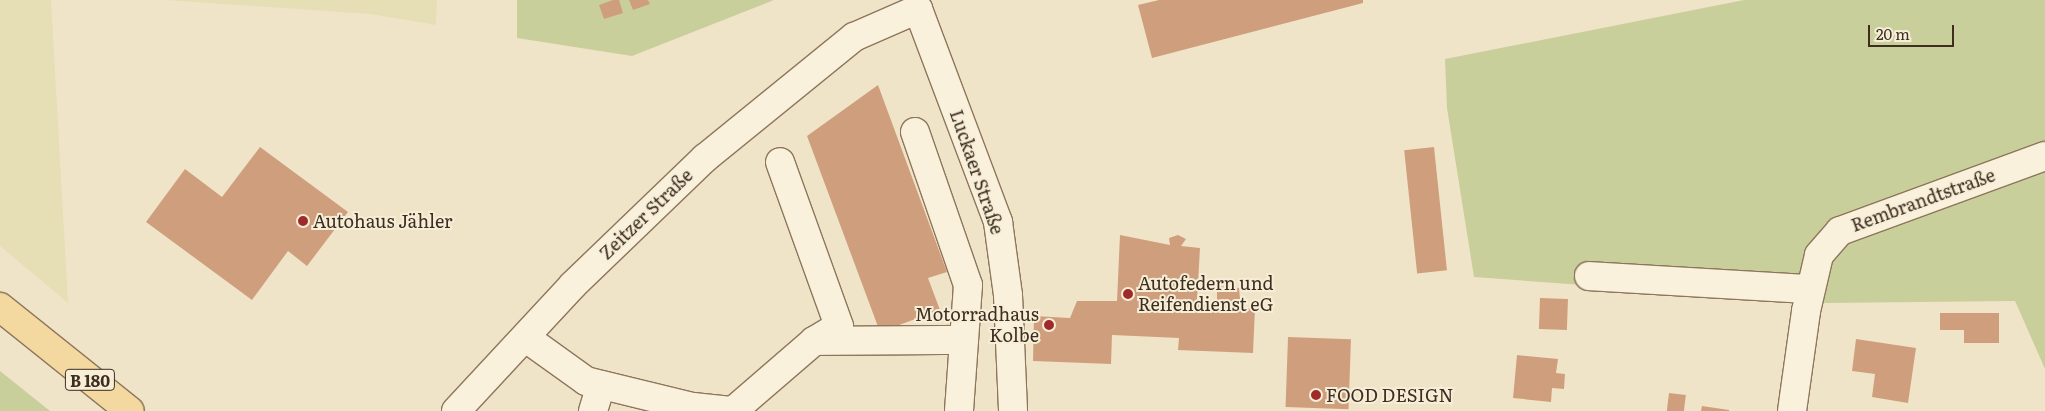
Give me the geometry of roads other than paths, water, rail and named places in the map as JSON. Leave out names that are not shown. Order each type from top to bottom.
[{"type":"main road","name":"B 180","points":[[0,307],[130,411]]},
{"type":"street","name":"Luckaer Straße","points":[[854,37],[916,4],[998,222],[1008,295],[1013,411]]},
{"type":"street","name":"Zeitzer Straße","points":[[456,411],[526,338],[573,285],[705,158],[854,37]]},
{"type":"street","points":[[915,132],[968,285],[960,411]]},
{"type":"street","name":"Rembrandtstraße","points":[[1792,411],[1810,289],[1819,254],[1840,231],[2045,156]]},
{"type":"street","points":[[526,338],[586,381],[693,407],[731,411],[814,341],[839,326],[780,162]]},
{"type":"street","points":[[1589,276],[1810,289]]},
{"type":"street","points":[[814,341],[964,340]]},
{"type":"street","points":[[593,411],[601,385]]},
{"type":"place","name":"Autohaus Jähler","points":[[303,221]]},
{"type":"place","name":"Autofedern und Reifendienst eG","points":[[1128,294]]},
{"type":"place","name":"Motorradhaus Kolbe","points":[[1049,325]]},
{"type":"place","name":"FOOD DESIGN","points":[[1316,395]]}]
